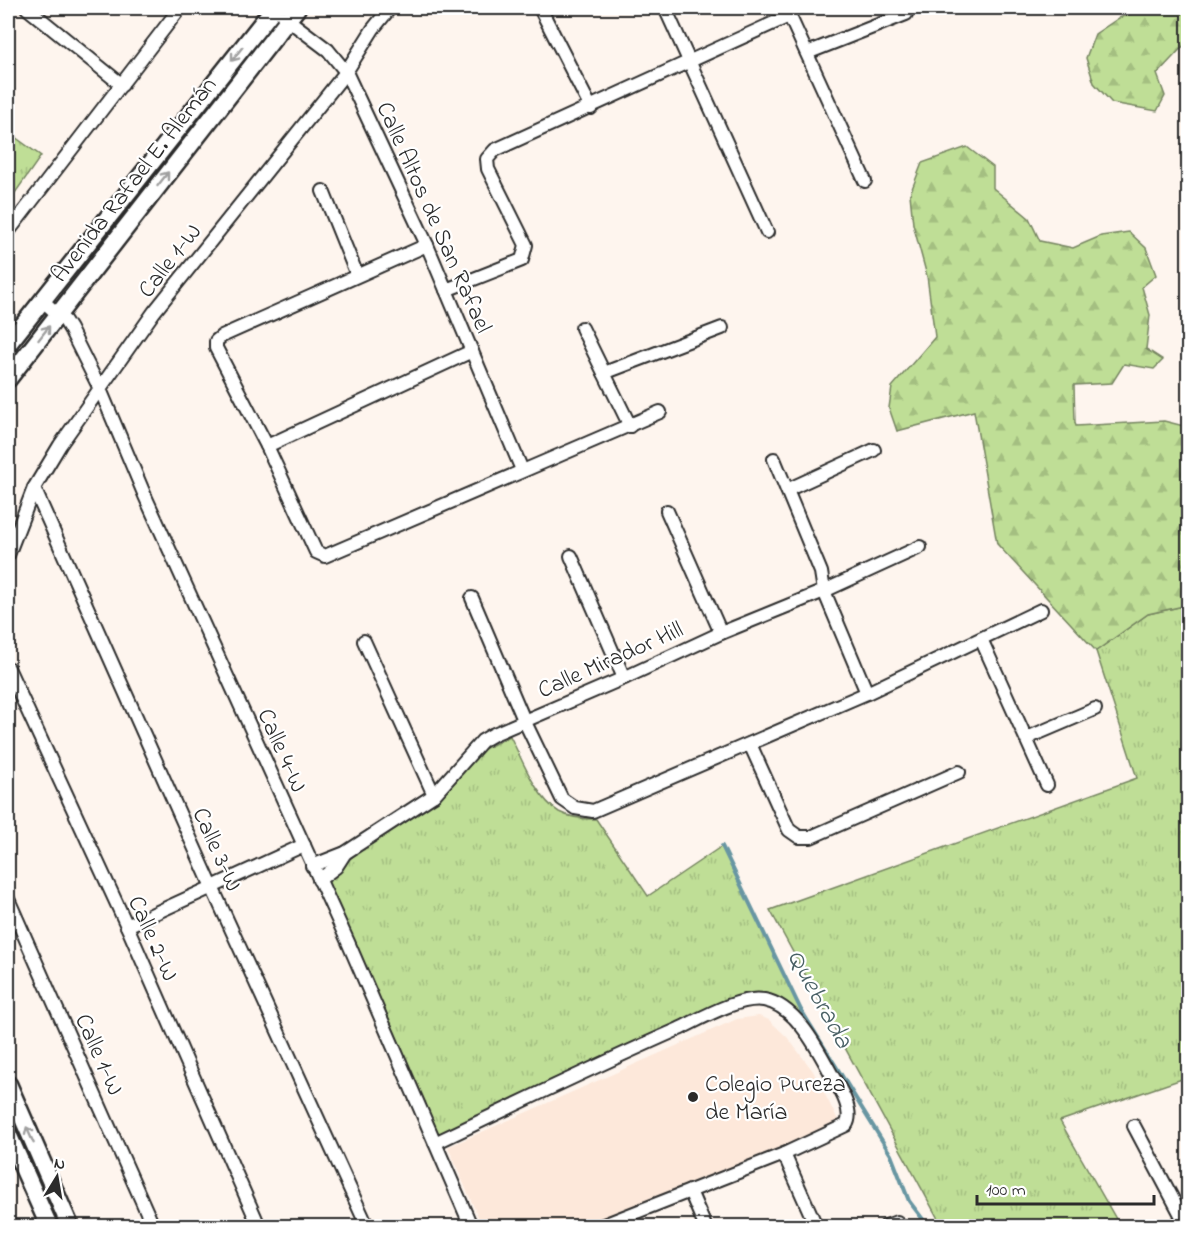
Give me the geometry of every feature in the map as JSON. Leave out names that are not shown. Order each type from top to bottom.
[{"type":"main road","name":"Avenida Rafael E. Alemán","points":[[8,345],[274,8]]},
{"type":"main road","name":"Avenida Rafael E. Alemán","points":[[8,379],[292,13]]},
{"type":"main road","points":[[8,1084],[70,1227]]},
{"type":"main road","points":[[8,1134],[49,1227]]},
{"type":"street","points":[[27,8],[122,85]]},
{"type":"street","points":[[8,232],[180,8]]},
{"type":"street","name":"Calle Altos de San Rafael","points":[[274,8],[292,13],[346,72],[427,245],[522,470]]},
{"type":"street","name":"Calle 1-W","points":[[8,555],[34,488],[60,446],[176,283],[346,72],[373,29],[390,8]]},
{"type":"street","points":[[540,8],[591,108]]},
{"type":"street","points":[[665,8],[692,62],[766,232]]},
{"type":"street","points":[[446,290],[522,260],[525,252],[526,245],[488,169],[487,159],[495,150],[692,62],[788,12],[865,181]]},
{"type":"street","points":[[807,53],[906,14]]},
{"type":"street","points":[[323,191],[357,275]]},
{"type":"street","points":[[427,245],[222,336],[216,341],[216,348],[267,446],[316,552],[325,556],[660,412]]},
{"type":"street","name":"Calle 4-W","points":[[43,301],[70,329],[100,389],[145,496],[304,845],[471,1227]]},
{"type":"street","points":[[582,328],[630,426]]},
{"type":"street","points":[[604,373],[722,328]]},
{"type":"street","points":[[267,446],[472,351]]},
{"type":"street","points":[[787,490],[874,450]]},
{"type":"street","points":[[774,459],[822,572],[824,591],[867,693]]},
{"type":"street","name":"Calle 3-W","points":[[34,488],[367,1227]]},
{"type":"street","points":[[667,511],[721,633]]},
{"type":"street","name":"Calle Mirador Hill","points":[[312,866],[345,853],[434,795],[482,741],[524,720],[624,678],[721,633],[824,591],[920,547]]},
{"type":"street","points":[[571,556],[624,678]]},
{"type":"street","points":[[472,598],[524,720],[562,799],[575,808],[593,811],[867,693],[1041,610]]},
{"type":"street","points":[[981,639],[1047,785]]},
{"type":"street","points":[[364,641],[434,795]]},
{"type":"street","name":"Calle 2-W","points":[[8,669],[127,926],[257,1226]]},
{"type":"street","points":[[1027,738],[1095,709]]},
{"type":"street","points":[[750,744],[789,830],[799,837],[812,837],[959,772]]},
{"type":"street","points":[[127,926],[304,845]]},
{"type":"street","name":"Calle Mirador Hill","points":[[318,880],[336,867],[345,853]]},
{"type":"street","name":"Calle 1-W","points":[[8,899],[153,1227]]},
{"type":"street","points":[[435,1143],[648,1042],[729,1007],[753,1000],[769,1001],[794,1017],[802,1025],[823,1059],[849,1109],[849,1121],[842,1129],[601,1227]]},
{"type":"street","points":[[1134,1126],[1187,1222],[1172,1227]]},
{"type":"street","points":[[784,1154],[816,1227]]},
{"type":"street","points":[[690,1191],[705,1227]]},
{"type":"shaded area","name":"Colegio Pureza de María","points":[[759,1016],[769,1020],[787,1037],[813,1071],[840,1124],[582,1226],[482,1226],[448,1147],[737,1019]]},
{"type":"green space","points":[[1188,8],[1188,41],[1157,74],[1165,96],[1157,111],[1112,103],[1094,83],[1086,58],[1095,34],[1119,18],[1141,10]]},
{"type":"green space","points":[[8,132],[41,156],[8,203]]},
{"type":"green space","points":[[967,147],[993,167],[993,188],[1029,218],[1040,241],[1073,248],[1101,236],[1129,232],[1146,248],[1156,275],[1142,287],[1150,315],[1146,349],[1163,360],[1154,369],[1124,364],[1112,383],[1074,385],[1075,423],[1076,426],[1164,421],[1188,427],[1188,605],[1148,614],[1096,651],[997,544],[974,411],[897,431],[889,408],[892,387],[935,337],[927,276],[913,224],[910,194],[922,163]]},
{"type":"green space","points":[[1188,605],[1188,1077],[1060,1121],[1120,1226],[942,1226],[770,910],[1137,778],[1096,651],[1148,614]]},
{"type":"green space","points":[[510,736],[530,777],[543,797],[563,814],[577,818],[596,819],[648,896],[722,846],[801,1010],[794,1017],[753,1000],[435,1143],[320,884],[474,754]]},
{"type":"waterway","name":"Quebrada","points":[[722,846],[801,1010],[891,1155],[909,1201],[928,1226]]},
{"type":"place","name":"Colegio Pureza de María","points":[[693,1097]]}]
